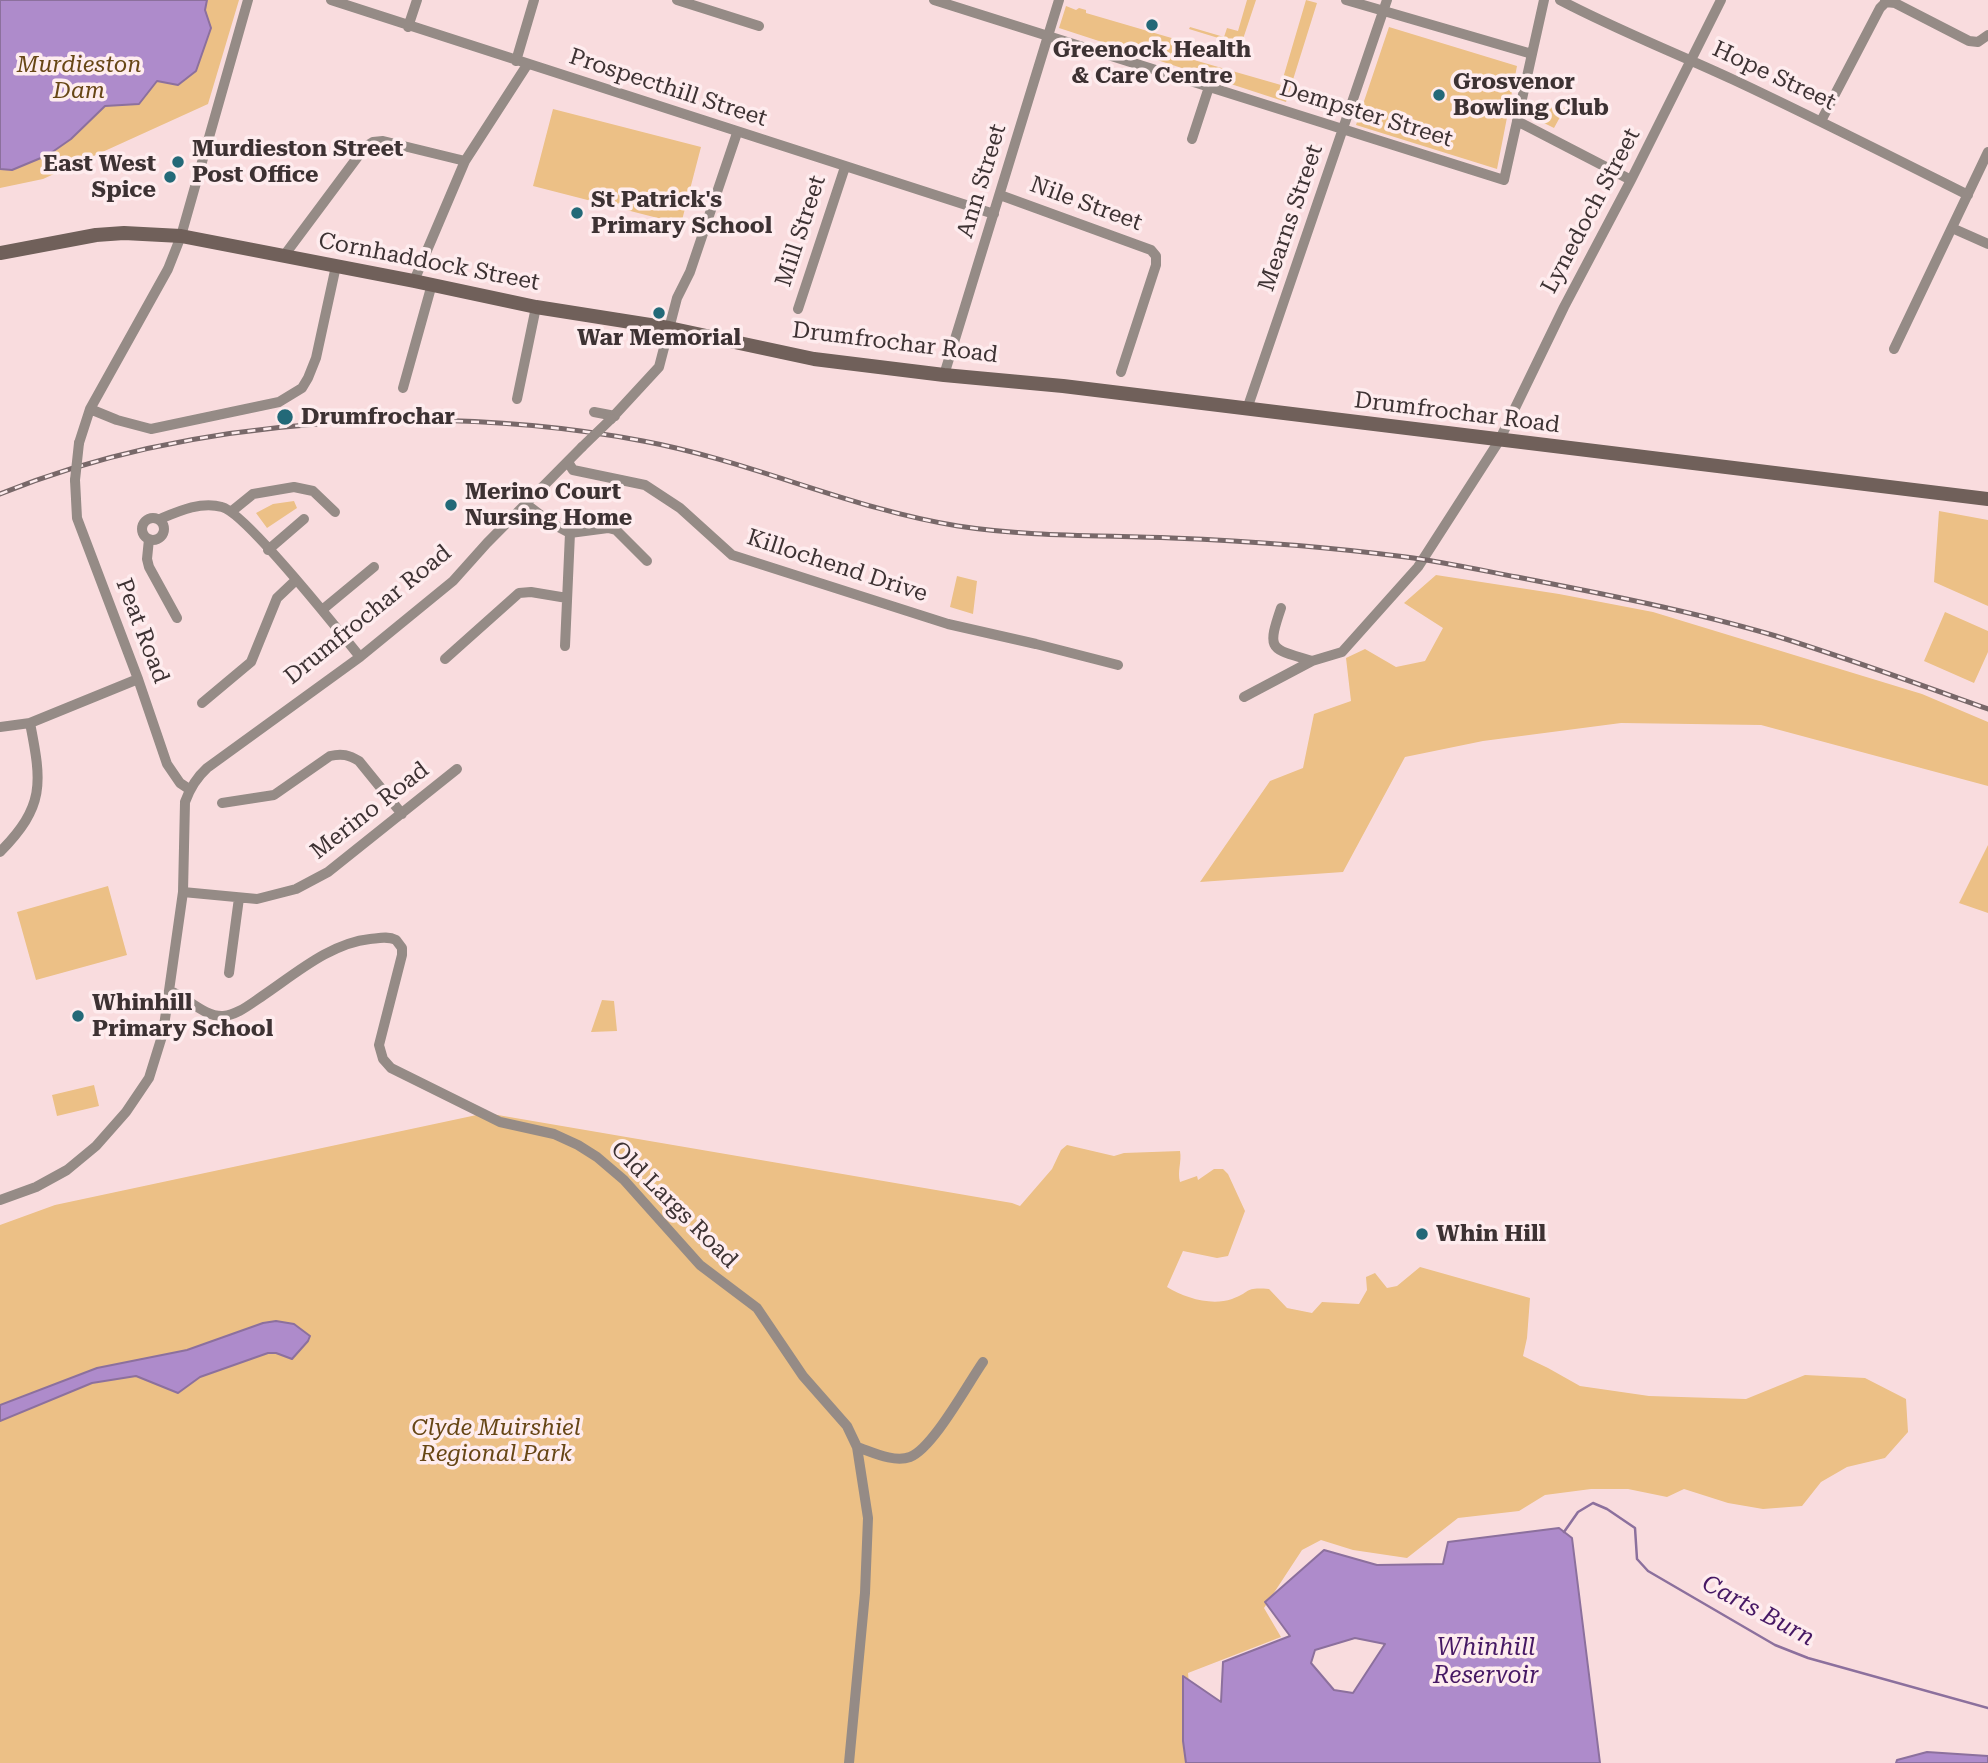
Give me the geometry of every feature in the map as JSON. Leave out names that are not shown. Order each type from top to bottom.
[{"type":"main road","name":"Cornhaddock Street","points":[[0,253],[96,235],[124,233],[181,236],[432,284],[536,307],[669,328]]},
{"type":"main road","name":"Drumfrochar Road","points":[[669,328],[814,359],[1063,386],[1988,499]]},
{"type":"street","name":"Peat Road","points":[[189,789],[180,783],[167,764],[77,518],[75,480],[79,443],[90,409],[167,269],[181,236],[248,0]]},
{"type":"street","name":"Prospecthill Street","points":[[331,0],[994,215]]},
{"type":"street","points":[[408,27],[417,0]]},
{"type":"street","points":[[414,281],[465,161],[522,63],[534,0]]},
{"type":"street","points":[[677,0],[759,26]]},
{"type":"street","name":"Dempster Street","points":[[934,0],[1504,180],[1517,121]]},
{"type":"street","name":"Ann Street","points":[[944,375],[1059,0]]},
{"type":"street","points":[[1346,0],[1385,5],[1532,54]]},
{"type":"street","points":[[1544,0],[1517,121],[1631,180]]},
{"type":"street","name":"Hope Street","points":[[1560,0],[1612,27],[1821,121],[1968,195]]},
{"type":"street","name":"Lynedoch Street","points":[[1244,697],[1312,661],[1342,652],[1418,567],[1499,441],[1564,307],[1721,0]]},
{"type":"street","points":[[1821,121],[1886,1],[1969,41],[1978,42],[1988,35]]},
{"type":"street","name":"Mearns Street","points":[[1247,409],[1385,5]]},
{"type":"street","points":[[1192,139],[1209,87]]},
{"type":"street","points":[[669,328],[677,298],[690,272],[737,133]]},
{"type":"street","points":[[283,257],[365,147],[373,142],[383,141],[465,161]]},
{"type":"street","points":[[1894,349],[1988,152]]},
{"type":"street","name":"Mill Street","points":[[797,309],[845,167]]},
{"type":"street","name":"Nile Street","points":[[1000,195],[1151,250],[1156,256],[1156,265],[1121,372]]},
{"type":"street","points":[[1952,228],[1988,244]]},
{"type":"street","points":[[90,409],[151,429],[279,402],[302,388],[309,379],[336,266]]},
{"type":"street","points":[[403,388],[432,284]]},
{"type":"street","points":[[517,399],[536,307]]},
{"type":"street","name":"Drumfrochar Road","points":[[189,789],[207,768],[360,657],[453,581],[486,543],[613,417],[659,367],[669,328]]},
{"type":"street","points":[[594,412],[613,417]]},
{"type":"street","name":"Killochend Drive","points":[[568,462],[573,470],[645,485],[680,508],[732,555],[948,624],[1036,643],[1118,665]]},
{"type":"street","points":[[232,511],[253,495],[294,487],[313,491],[335,512]]},
{"type":"street","points":[[526,504],[551,523],[570,533],[608,528],[616,530],[647,561]]},
{"type":"street","points":[[160,519],[164,524],[163,534],[156,540],[149,540],[142,533],[143,524],[150,518],[160,519],[195,506],[212,505],[232,511],[296,580],[360,657]]},
{"type":"street","points":[[268,550],[304,519]]},
{"type":"street","points":[[565,646],[570,533]]},
{"type":"street","points":[[149,540],[149,567],[177,618]]},
{"type":"street","points":[[322,610],[374,567]]},
{"type":"street","points":[[202,703],[251,662],[277,598],[296,580]]},
{"type":"street","points":[[445,659],[519,593],[531,592],[567,598]]},
{"type":"street","points":[[1281,608],[1271,637],[1273,642],[1280,651],[1312,661]]},
{"type":"street","points":[[0,727],[30,723],[138,679]]},
{"type":"street","points":[[0,852],[22,830],[33,809],[39,784],[30,723]]},
{"type":"street","points":[[222,803],[274,795],[330,756],[340,754],[359,761],[402,814]]},
{"type":"street","name":"Merino Road","points":[[183,892],[257,899],[296,889],[328,873],[457,769]]},
{"type":"street","points":[[0,1200],[36,1187],[67,1170],[96,1146],[126,1112],[149,1078],[163,1033],[170,991],[183,892],[185,802],[189,789]]},
{"type":"street","points":[[229,973],[239,898]]},
{"type":"street","name":"Old Largs Road","points":[[170,991],[183,996],[200,1009],[221,1017],[239,1012],[327,953],[361,940],[386,937],[397,940],[402,948],[402,955],[379,1045],[383,1059],[391,1068],[500,1122],[554,1134],[597,1157],[624,1180],[700,1265],[757,1308],[803,1376],[846,1426],[857,1447],[868,1518],[866,1592],[849,1763]]},
{"type":"street","points":[[857,1447],[894,1458],[909,1458],[928,1445],[983,1362]]},
{"type":"green space","name":"Murdieston Dam","points":[[0,0],[239,0],[208,104],[43,179],[0,188]]},
{"type":"green space","points":[[1247,0],[1256,0],[1241,45],[1189,29],[1190,27],[1224,37],[1227,28],[1238,31]]},
{"type":"green space","points":[[1306,0],[1317,3],[1286,102],[1059,28],[1066,6],[1076,10],[1079,8],[1086,10],[1086,13],[1175,39],[1172,51],[1180,56],[1281,85]]},
{"type":"green space","name":"Grosvenor Bowling Club","points":[[1389,27],[1517,66],[1497,169],[1356,125]]},
{"type":"green space","points":[[1531,101],[1565,108],[1554,128],[1528,115]]},
{"type":"green space","points":[[553,109],[701,147],[681,224],[533,186]]},
{"type":"green space","points":[[294,501],[297,508],[267,528],[256,513],[273,504]]},
{"type":"green space","points":[[1939,511],[1988,520],[1988,606],[1934,582]]},
{"type":"green space","points":[[1436,575],[1653,612],[1922,694],[1988,722],[1988,786],[1761,725],[1621,723],[1483,741],[1405,757],[1343,872],[1200,882],[1270,781],[1303,768],[1314,714],[1351,701],[1346,658],[1365,649],[1396,667],[1425,661],[1443,628],[1404,603]]},
{"type":"green space","points":[[957,576],[977,581],[973,614],[950,607]]},
{"type":"green space","points":[[1945,612],[1988,631],[1988,652],[1974,683],[1924,661]]},
{"type":"green space","points":[[1988,845],[1988,913],[1959,903]]},
{"type":"green space","points":[[108,886],[127,955],[36,980],[17,912]]},
{"type":"green space","points":[[602,1000],[614,1001],[617,1031],[591,1032]]},
{"type":"green space","points":[[94,1085],[99,1106],[57,1116],[52,1095]]},
{"type":"green space","name":"Clyde Muirshiel Regional Park","points":[[486,1113],[1020,1206],[1052,1169],[1061,1150],[1067,1145],[1114,1156],[1124,1153],[1180,1151],[1180,1182],[1197,1176],[1198,1180],[1214,1169],[1223,1169],[1228,1174],[1245,1211],[1228,1256],[1217,1258],[1183,1251],[1167,1287],[1182,1294],[1198,1300],[1216,1302],[1232,1299],[1251,1289],[1269,1289],[1287,1308],[1312,1313],[1322,1302],[1359,1304],[1367,1290],[1366,1277],[1375,1273],[1387,1288],[1397,1286],[1420,1267],[1530,1298],[1523,1356],[1580,1386],[1649,1396],[1746,1399],[1805,1375],[1865,1378],[1906,1399],[1908,1432],[1885,1458],[1847,1467],[1821,1482],[1802,1506],[1763,1509],[1728,1503],[1684,1489],[1667,1497],[1628,1489],[1591,1489],[1545,1495],[1519,1511],[1458,1518],[1407,1558],[1353,1550],[1321,1540],[1302,1550],[1264,1608],[1281,1637],[1188,1673],[1196,1763],[0,1763],[0,1225],[55,1205]]},
{"type":"water","name":"Murdieston Dam","points":[[0,0],[207,0],[205,10],[211,28],[196,71],[178,85],[157,81],[139,104],[105,106],[71,139],[48,155],[12,170],[0,169]]},
{"type":"water","points":[[276,1321],[294,1324],[310,1336],[292,1359],[268,1353],[200,1377],[178,1393],[136,1376],[92,1383],[0,1421],[0,1405],[97,1368],[187,1350],[263,1323]]},
{"type":"water","name":"Whinhill Reservoir","points":[[1559,1528],[1572,1538],[1600,1763],[1186,1763],[1183,1741],[1183,1676],[1221,1702],[1223,1662],[1290,1636],[1265,1602],[1324,1550],[1377,1565],[1443,1564],[1448,1542]],"holes":[[[1355,1638],[1385,1644],[1353,1693],[1334,1690],[1311,1663],[1315,1650]]]},
{"type":"water","points":[[1927,1752],[1988,1756],[1988,1763],[1896,1763],[1897,1760]]},
{"type":"waterway","name":"Carts Burn","points":[[1564,1532],[1578,1512],[1593,1503],[1635,1528],[1637,1559],[1648,1571],[1775,1645],[1808,1658],[1988,1708]]},
{"type":"railway","points":[[0,494],[74,468],[153,447],[235,433],[318,424],[401,421],[484,422],[565,429],[683,450],[879,508],[958,526],[1038,534],[1201,539],[1319,547],[1420,559],[1550,583],[1680,611],[1776,636],[1988,709]]},
{"type":"place","name":"Greenock Health & Care Centre","points":[[1152,25]]},
{"type":"place","name":"Grosvenor Bowling Club","points":[[1439,95]]},
{"type":"place","name":"Murdieston Street Post Office","points":[[178,162]]},
{"type":"place","name":"East West Spice","points":[[170,177]]},
{"type":"place","name":"St Patrick's Primary School","points":[[577,213]]},
{"type":"place","name":"War Memorial","points":[[659,313]]},
{"type":"place","name":"Drumfrochar","points":[[285,417]]},
{"type":"place","name":"Merino Court Nursing Home","points":[[451,505]]},
{"type":"place","name":"Whinhill Primary School","points":[[78,1016]]},
{"type":"place","name":"Whin Hill","points":[[1422,1234]]}]
